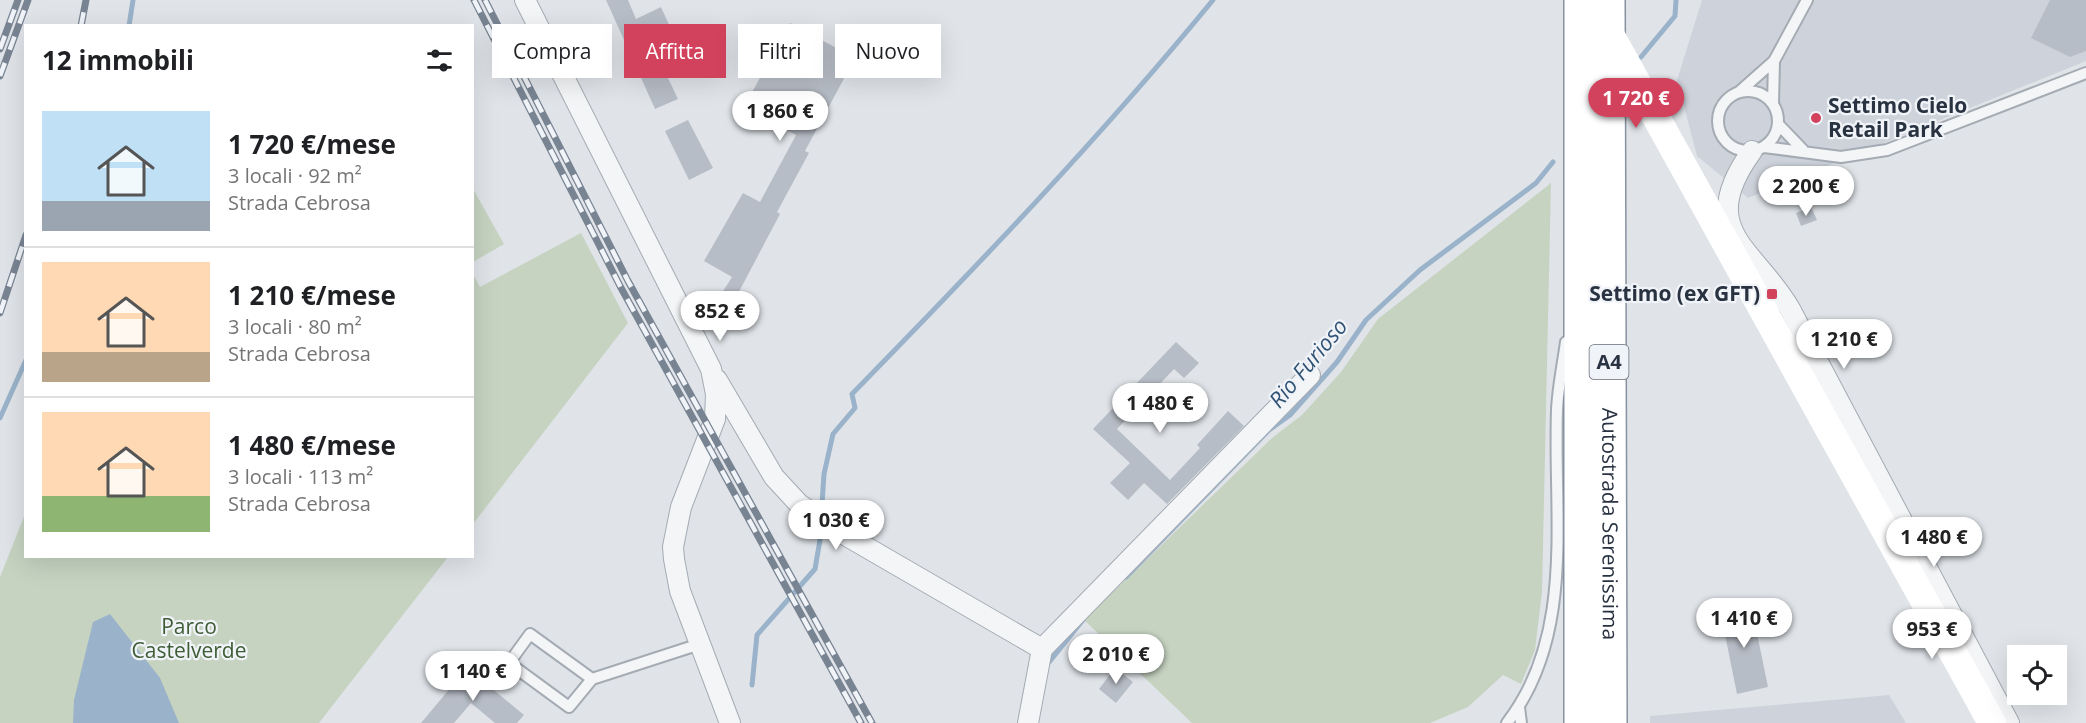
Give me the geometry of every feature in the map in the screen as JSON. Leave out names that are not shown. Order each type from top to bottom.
[{"type":"highway","name":"Autostrada Serenissima","points":[[1581,0],[1581,723]]},
{"type":"highway","name":"Autostrada Serenissima","points":[[1608,0],[1610,723]]},
{"type":"highway","points":[[1608,84],[1625,0]]},
{"type":"main road","points":[[1591,0],[1992,723]]},
{"type":"street","points":[[525,0],[711,369],[774,477],[799,504],[840,532],[1042,649]]},
{"type":"street","points":[[1758,149],[1734,180],[1727,217],[1732,234],[1786,301],[2009,723]]},
{"type":"street","points":[[711,369],[716,394],[715,419],[681,507],[673,547],[680,591],[730,723]]},
{"type":"street","points":[[1028,723],[1042,649],[1310,375]]},
{"type":"street","points":[[1910,576],[1941,592]]},
{"type":"lane","points":[[1807,0],[1774,61],[1723,105],[1718,124],[1726,143],[1735,149],[1803,150],[1841,157],[1887,150],[2086,73]]},
{"type":"lane","points":[[1774,61],[1773,104],[1778,124],[1803,150]]},
{"type":"lane","points":[[1739,92],[1760,93],[1773,104]]},
{"type":"lane","points":[[1758,149],[1774,138],[1778,124]]},
{"type":"lane","points":[[1507,723],[1519,707],[1542,656],[1554,592],[1558,559],[1557,408],[1581,228]]},
{"type":"lane","points":[[592,679],[530,634],[509,663],[569,707],[592,679],[700,644]]},
{"type":"lane","points":[[1519,707],[1521,723]]},
{"type":"shaded area","name":"Settimo Cielo Retail Park","points":[[1702,0],[2086,0],[2086,61],[1748,198],[1697,156],[1677,80]]},
{"type":"shaded area","points":[[1889,695],[1906,723],[1650,723],[1650,716]]},
{"type":"green space","points":[[1551,183],[1542,592],[1535,650],[1521,684],[1503,675],[1468,707],[1430,723],[1192,723],[1084,620],[1272,438],[1302,415],[1341,372],[1378,319]]},
{"type":"green space","points":[[474,191],[504,244],[474,261]]},
{"type":"green space","points":[[581,233],[628,323],[474,523],[474,276],[480,287]]},
{"type":"green space","name":"Parco Castelverde","points":[[24,517],[24,558],[447,558],[319,723],[0,723],[0,577]]},
{"type":"water","points":[[110,614],[160,678],[179,723],[73,723],[74,700],[93,622]]},
{"type":"building","points":[[606,0],[628,0],[636,19],[661,7],[669,24],[624,24],[624,40]]},
{"type":"building","points":[[2050,0],[2086,0],[2086,51],[2070,57],[2031,38]]},
{"type":"building","points":[[823,41],[835,47],[835,78],[844,78],[805,151],[809,153],[777,212],[780,214],[733,303],[720,296],[732,277],[704,261],[743,193],[760,202],[796,135],[744,107],[760,78],[823,78]]},
{"type":"building","points":[[641,78],[668,78],[678,99],[655,109]]},
{"type":"building","points":[[688,120],[713,168],[689,180],[665,131]]},
{"type":"building","points":[[1811,207],[1817,220],[1801,226],[1796,213]]},
{"type":"building","points":[[1176,342],[1199,363],[1184,378],[1174,369],[1117,429],[1170,480],[1200,448],[1197,445],[1228,411],[1244,426],[1167,504],[1144,483],[1128,500],[1110,483],[1130,463],[1093,429]]},
{"type":"building","points":[[1751,604],[1768,687],[1737,694],[1720,610]]},
{"type":"building","points":[[467,668],[524,715],[517,723],[495,723],[471,703],[454,723],[421,723]]},
{"type":"building","points":[[1115,668],[1133,682],[1116,703],[1099,689]]},
{"type":"waterway","points":[[129,24],[133,0]]},
{"type":"waterway","points":[[822,504],[824,474],[833,434],[855,408],[852,394],[1082,152],[1213,0]]},
{"type":"waterway","name":"Rio Furioso","points":[[1641,57],[1675,16],[1676,0]]},
{"type":"waterway","name":"Rio Furioso","points":[[1126,577],[1269,430],[1290,415],[1337,362],[1366,320],[1420,270],[1536,183],[1553,162]]},
{"type":"waterway","points":[[0,418],[24,364]]},
{"type":"waterway","name":"Rio Furioso","points":[[752,685],[757,635],[815,569],[821,534]]},
{"type":"waterway","name":"Rio Furioso","points":[[1046,666],[1083,620]]},
{"type":"railway","points":[[0,49],[18,0]]},
{"type":"railway","points":[[0,76],[28,0]]},
{"type":"railway","points":[[81,24],[86,0]]},
{"type":"railway","points":[[474,0],[620,286],[861,723]]},
{"type":"railway","points":[[485,0],[628,281],[872,723]]},
{"type":"railway","points":[[0,313],[24,241]]},
{"type":"place","name":"Settimo Cielo Retail Park","points":[[1816,118]]},
{"type":"place","name":"Settimo (ex GFT)","points":[[1772,294]]}]
